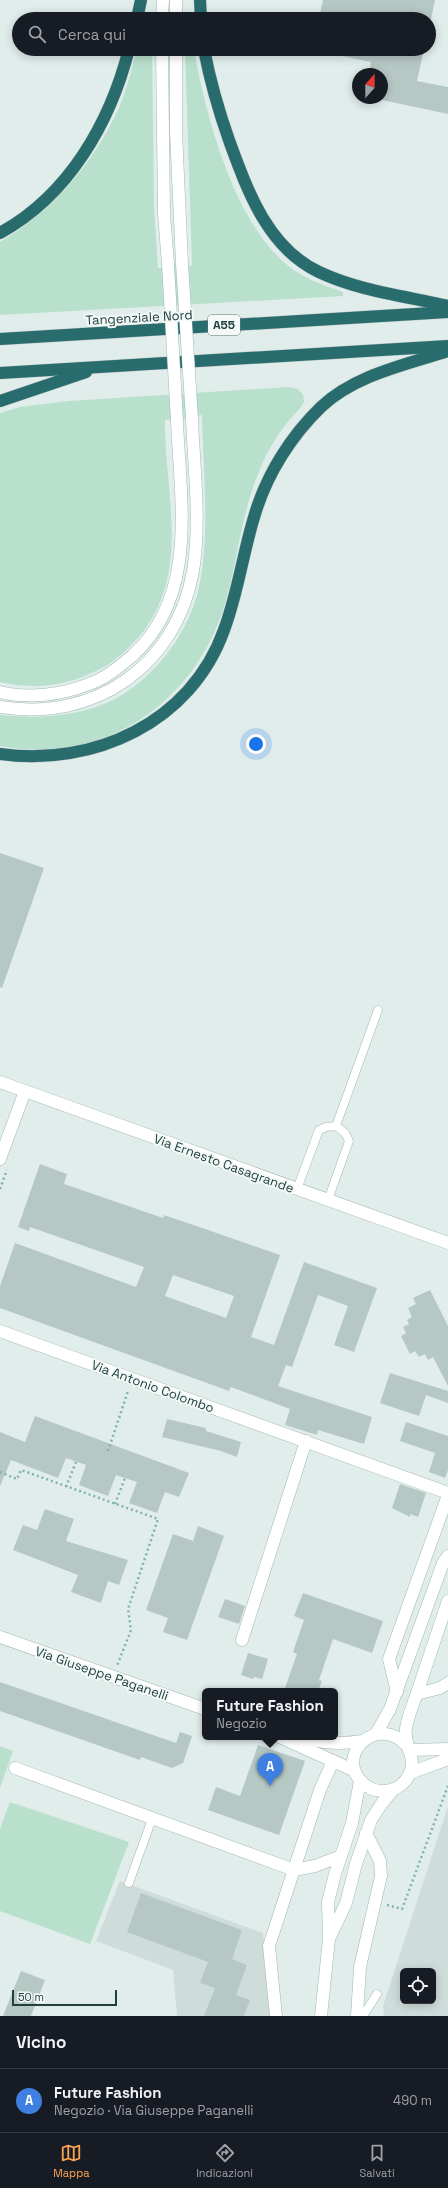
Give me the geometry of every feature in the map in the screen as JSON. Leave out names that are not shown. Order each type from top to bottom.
[{"type":"highway","points":[[138,12],[141,0]]},
{"type":"highway","points":[[200,0],[201,12]]},
{"type":"highway","points":[[0,233],[40,203],[57,188],[84,154],[108,114],[127,56]]},
{"type":"highway","points":[[206,56],[222,119],[246,189],[267,226],[278,240],[303,262],[318,272],[355,286],[448,306]]},
{"type":"highway","name":"Tangenziale Nord","points":[[0,339],[448,312]]},
{"type":"highway","points":[[0,373],[448,346]]},
{"type":"highway","points":[[0,754],[53,756],[92,750],[130,735],[161,715],[175,703],[200,675],[217,647],[231,610],[255,512],[272,473],[294,438],[322,407],[348,387],[365,379],[448,351]]},
{"type":"highway","points":[[0,401],[99,367]]},
{"type":"street","points":[[162,12],[163,0]]},
{"type":"street","points":[[176,0],[176,12]]},
{"type":"street","points":[[0,692],[25,695],[44,695],[65,692],[96,682],[118,668],[138,651],[160,622],[176,583],[182,533],[164,198],[162,56]]},
{"type":"street","points":[[0,707],[44,710],[63,707],[98,697],[128,680],[146,665],[167,638],[184,604],[195,557],[196,518],[176,132],[176,56]]},
{"type":"street","name":"Via Ernesto Casagrande","points":[[0,1082],[448,1243]]},
{"type":"street","points":[[4,1163],[25,1091]]},
{"type":"street","name":"Via Antonio Colombo","points":[[0,1331],[306,1441],[448,1494]]},
{"type":"street","points":[[242,1640],[306,1441]]},
{"type":"street","points":[[397,1692],[389,1659],[448,1494]]},
{"type":"street","points":[[313,1740],[341,1744],[363,1741],[376,1734],[387,1716],[397,1692],[443,1563],[448,1556]]},
{"type":"street","points":[[410,1774],[412,1757],[405,1729],[448,1601]]},
{"type":"street","name":"Via Giuseppe Paganelli","points":[[0,1637],[202,1708]]},
{"type":"street","points":[[417,1694],[440,1688],[448,1683]]},
{"type":"street","points":[[376,1734],[394,1735],[409,1748],[448,1750]]},
{"type":"street","points":[[287,1740],[333,1760],[357,1776],[372,1789],[386,1791],[394,1790]]},
{"type":"street","points":[[321,2016],[329,1939],[328,1902],[352,1823],[357,1776],[354,1760],[356,1750],[363,1741]]},
{"type":"street","points":[[329,1939],[346,1903],[366,1833],[376,1812],[394,1790],[400,1786],[410,1774],[448,1758]]},
{"type":"street","points":[[276,2016],[269,1946],[320,1790],[333,1760]]},
{"type":"street","points":[[15,1768],[294,1870],[315,1866],[341,1856]]},
{"type":"street","points":[[357,2016],[360,1967],[381,1876],[380,1861],[366,1833]]},
{"type":"lane","points":[[336,1126],[378,1010]]},
{"type":"lane","points":[[297,1189],[319,1130],[326,1126],[336,1126],[345,1133],[349,1141],[328,1200]]},
{"type":"lane","points":[[129,1883],[152,1819]]},
{"type":"lane","points":[[363,2016],[377,1994]]},
{"type":"path","points":[[0,1189],[4,1163]]},
{"type":"path","points":[[108,1451],[132,1379]]},
{"type":"path","points":[[66,1487],[76,1462]]},
{"type":"path","points":[[0,1472],[17,1479],[20,1470],[158,1519],[128,1609],[131,1630],[113,1677]]},
{"type":"path","points":[[115,1504],[125,1478]]},
{"type":"path","points":[[375,1901],[402,1909],[448,1786]]},
{"type":"shaded area","points":[[448,1806],[448,2016],[384,2016],[383,2006]]},
{"type":"shaded area","points":[[120,1881],[263,1933],[271,2016],[177,2016],[173,1970],[96,1941]]},
{"type":"green space","points":[[135,56],[152,56],[154,209],[158,268],[192,266],[185,56],[195,56],[214,134],[237,194],[251,221],[268,245],[292,269],[320,284],[343,292],[343,296],[0,315],[0,242],[36,217],[52,203],[81,171],[105,135],[119,108]]},
{"type":"green space","points":[[289,387],[297,389],[303,394],[304,402],[289,420],[269,449],[263,461],[254,484],[244,519],[224,607],[210,642],[190,673],[167,699],[139,720],[108,736],[74,746],[38,750],[0,746],[0,715],[29,717],[59,715],[88,710],[102,705],[115,699],[145,678],[170,650],[181,634],[196,600],[200,582],[205,541],[205,499],[202,415],[165,420],[172,529],[171,556],[167,582],[158,608],[143,632],[112,662],[88,675],[63,683],[39,686],[26,686],[0,682],[0,413],[20,407],[69,401]]},
{"type":"green space","points":[[0,1746],[13,1751],[0,1788]]},
{"type":"green space","points":[[10,1802],[129,1842],[90,1944],[0,1911],[0,1829]]},
{"type":"building","points":[[323,0],[435,0],[432,12],[320,12]]},
{"type":"building","points":[[342,56],[422,56],[417,81],[448,87],[448,114],[388,101],[388,68],[370,68],[371,62]]},
{"type":"building","points":[[0,853],[44,868],[2,988],[0,987]]},
{"type":"building","points":[[40,1164],[67,1174],[64,1184],[163,1218],[164,1215],[280,1255],[251,1337],[274,1345],[304,1262],[377,1288],[354,1352],[334,1345],[348,1306],[318,1295],[292,1367],[286,1365],[278,1386],[372,1417],[364,1444],[318,1430],[317,1435],[285,1425],[290,1409],[231,1387],[229,1391],[0,1308],[0,1286],[15,1243],[136,1287],[144,1267],[30,1227],[29,1231],[18,1227]],"holes":[[[173,1275],[234,1296],[226,1318],[165,1296]]]},
{"type":"building","points":[[430,1290],[448,1326],[448,1386],[433,1357],[428,1360],[425,1354],[419,1357],[415,1351],[410,1354],[401,1336],[406,1333],[403,1327],[409,1324],[407,1320],[412,1317],[408,1308],[416,1304],[413,1298]]},
{"type":"building","points":[[390,1373],[448,1391],[448,1403],[426,1395],[419,1416],[380,1403]]},
{"type":"building","points":[[35,1416],[189,1473],[179,1497],[165,1492],[157,1513],[129,1503],[137,1482],[116,1475],[108,1496],[79,1485],[86,1465],[66,1458],[58,1478],[11,1460],[0,1486],[0,1432],[25,1442]]},
{"type":"building","points":[[167,1419],[206,1428],[206,1431],[241,1442],[237,1457],[221,1451],[162,1437]]},
{"type":"building","points":[[406,1422],[448,1436],[448,1470],[445,1478],[429,1472],[435,1453],[400,1441]]},
{"type":"building","points":[[400,1484],[426,1493],[418,1517],[410,1514],[410,1517],[392,1508]]},
{"type":"building","points":[[45,1509],[74,1519],[66,1541],[128,1560],[119,1585],[108,1581],[101,1603],[71,1592],[78,1575],[13,1550],[23,1525],[37,1530]]},
{"type":"building","points":[[198,1526],[224,1536],[187,1640],[163,1632],[168,1618],[146,1610],[173,1534],[193,1541]]},
{"type":"building","points":[[303,1593],[383,1621],[372,1653],[333,1639],[319,1680],[322,1681],[319,1688],[285,1688],[297,1654],[293,1652],[304,1620],[294,1616]]},
{"type":"building","points":[[225,1599],[245,1606],[239,1624],[218,1617]]},
{"type":"building","points":[[248,1653],[268,1659],[262,1679],[254,1677],[253,1679],[241,1675]]},
{"type":"building","points":[[0,1682],[176,1743],[180,1732],[192,1736],[183,1763],[172,1768],[141,1757],[140,1760],[0,1711]]},
{"type":"building","points":[[258,1745],[305,1761],[279,1835],[208,1810],[216,1787],[240,1796]]},
{"type":"building","points":[[141,1893],[242,1930],[232,1959],[247,1965],[236,1995],[250,2000],[244,2016],[204,2016],[215,1988],[200,1983],[208,1962],[127,1932]]},
{"type":"building","points":[[21,1971],[45,1980],[31,2016],[3,2016]]},
{"type":"place","name":"Future Fashion","points":[[270,1786]]}]
